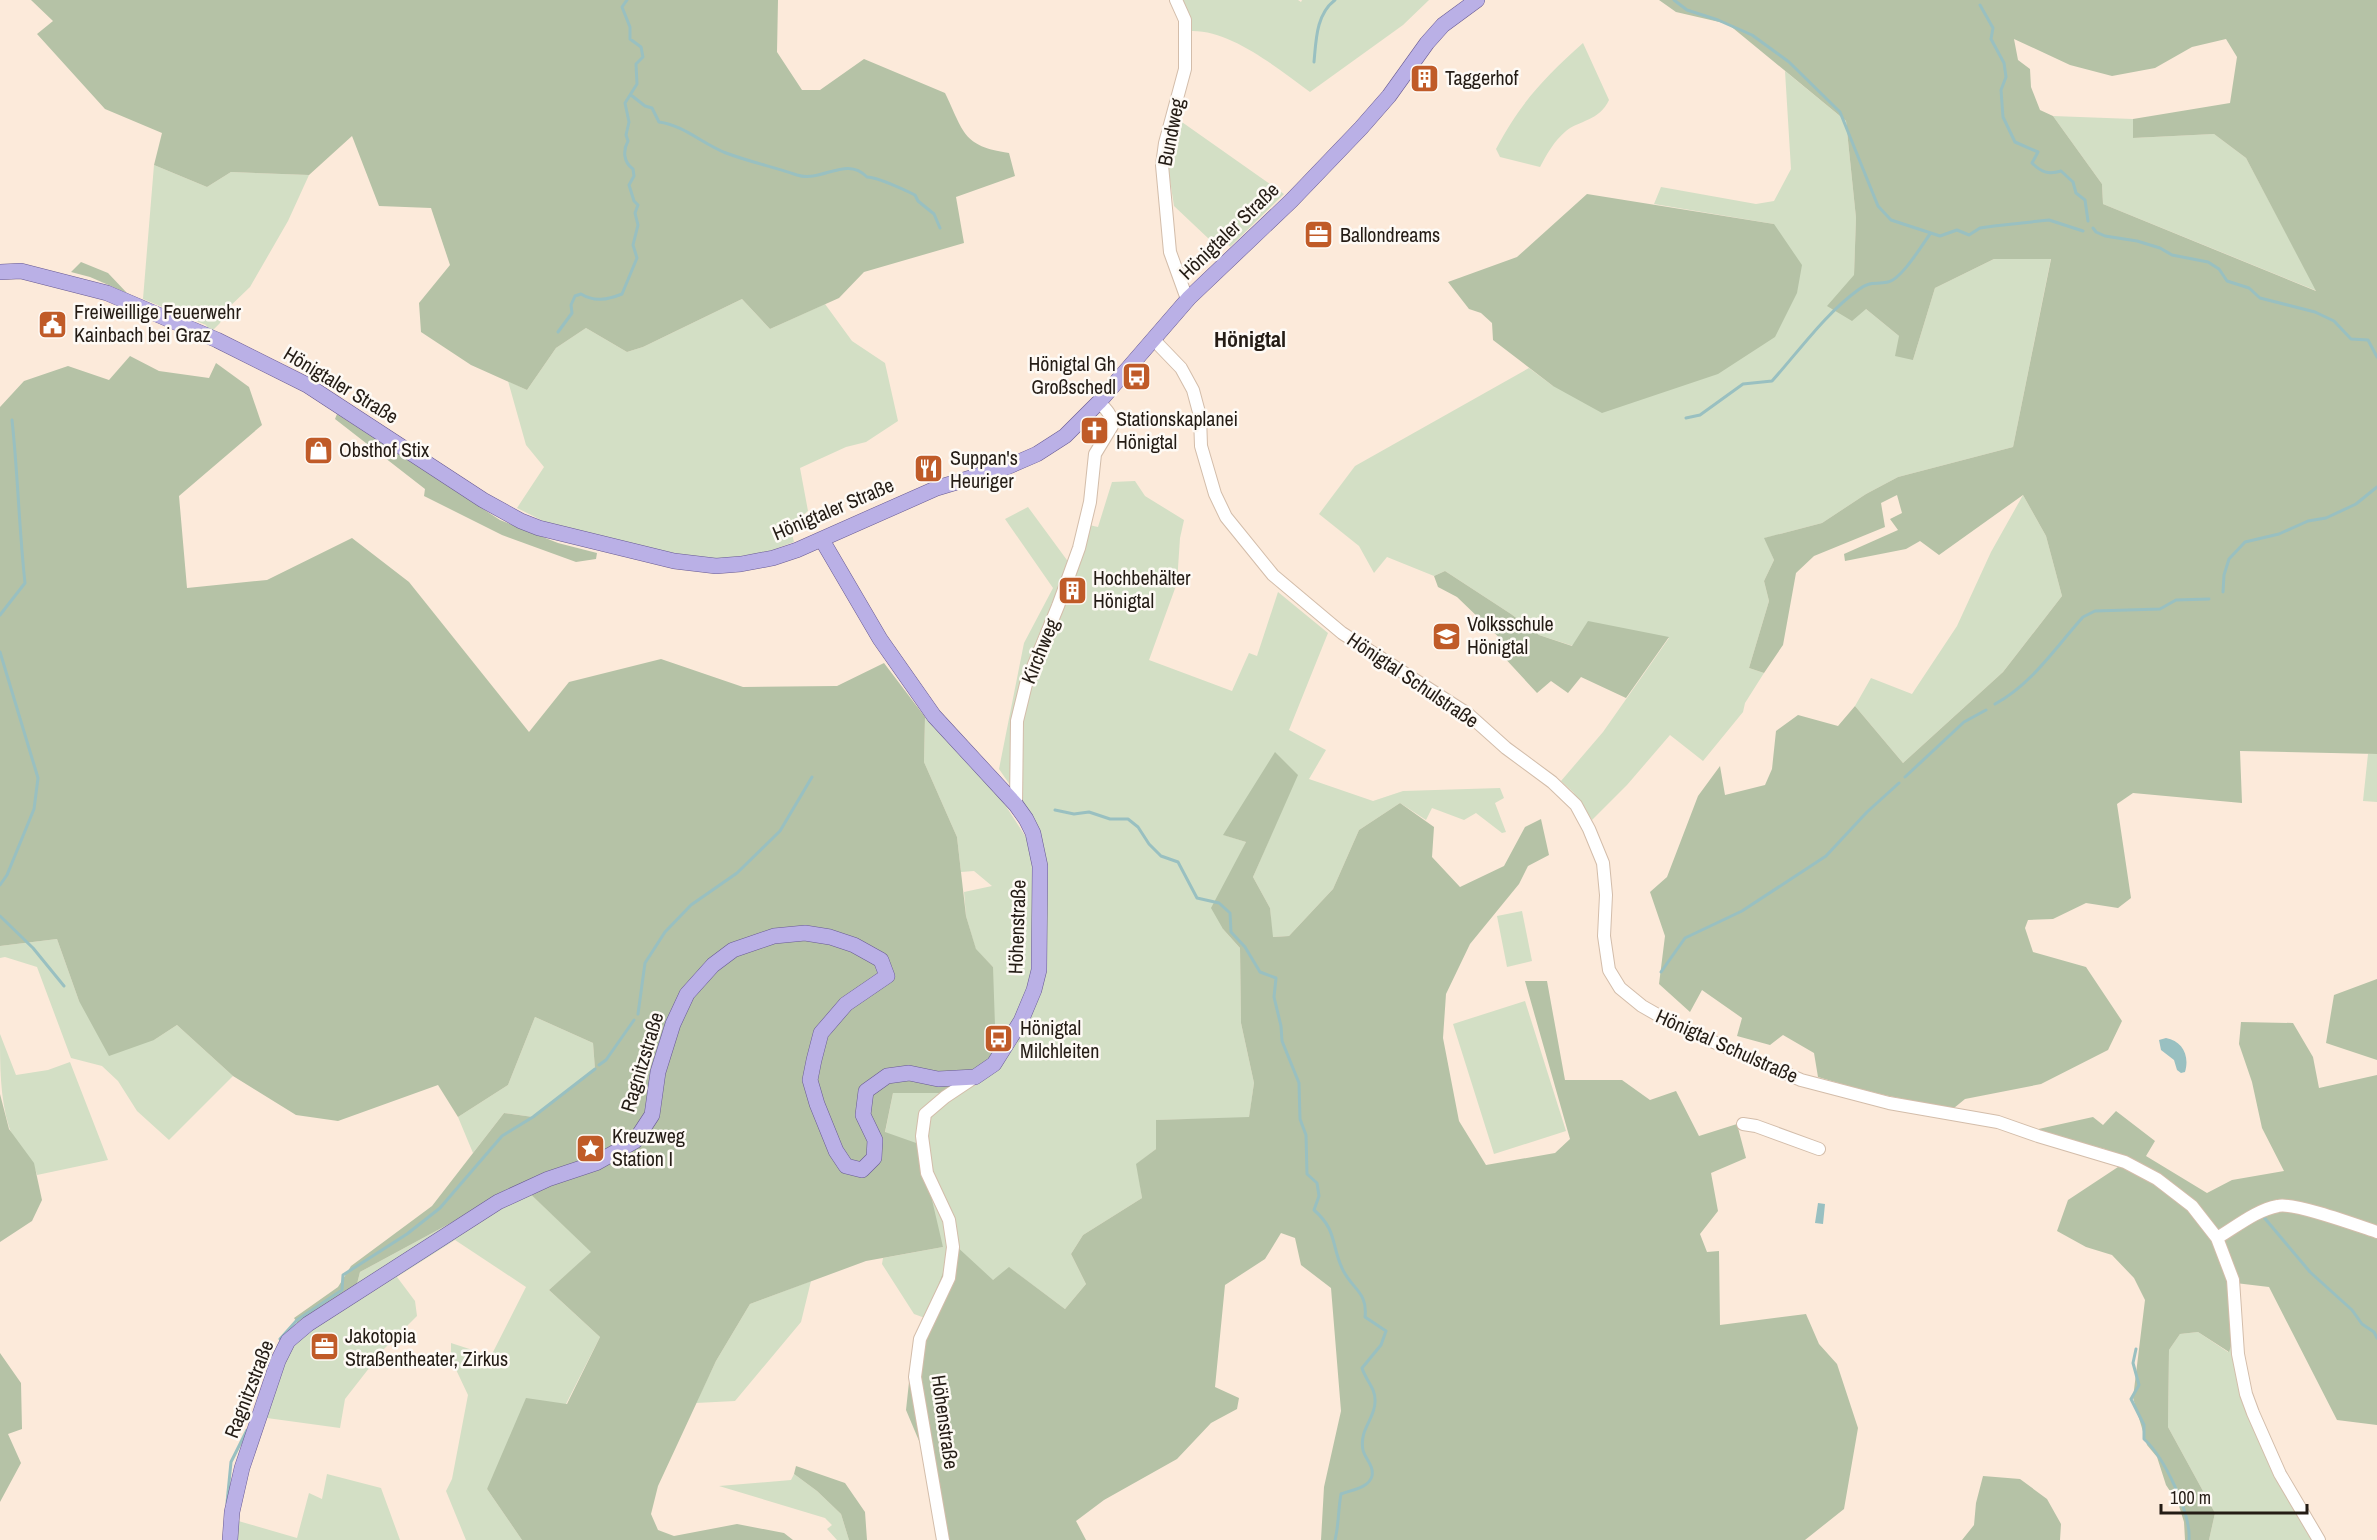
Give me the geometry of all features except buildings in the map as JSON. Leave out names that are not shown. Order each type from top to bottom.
[{"type":"main road","name":"Hönigtaler Straße","points":[[0,272],[21,271],[107,293],[217,340],[307,385],[483,500],[521,521],[539,528],[674,561],[716,566],[741,564],[773,558],[822,540],[937,488],[1007,467],[1038,454],[1065,436],[1099,402],[1187,299],[1291,201],[1361,128],[1393,90],[1427,42],[1443,25],[1477,0]]},
{"type":"main road","name":"Höhenstraße","points":[[822,540],[880,639],[934,716],[1016,806],[1033,833],[1040,867],[1039,970],[1030,1000],[1007,1046],[994,1064],[975,1077]]},
{"type":"main road","name":"Ragnitzstraße","points":[[230,1540],[232,1512],[242,1468],[278,1361],[288,1341],[308,1324],[498,1202],[548,1179],[596,1163],[635,1141],[652,1115],[658,1072],[673,1024],[687,994],[713,965],[733,951],[774,936],[805,933],[846,942],[881,960],[887,976],[846,1004],[821,1033],[810,1080],[836,1150],[846,1166],[862,1170],[874,1158],[875,1140],[863,1115],[866,1091],[887,1076],[909,1073],[938,1079],[975,1077]]},
{"type":"street","name":"Bundweg","points":[[1176,0],[1185,20],[1185,69],[1165,143],[1162,165],[1170,252],[1187,299]]},
{"type":"street","name":"Hönigtal Schulstraße","points":[[1154,340],[1181,368],[1193,390],[1200,416],[1201,446],[1215,494],[1226,517],[1273,575],[1342,633],[1468,714],[1576,804],[1603,863],[1606,895],[1604,923],[1606,955],[1609,970],[1620,988],[1642,1006],[1677,1026],[1801,1080],[1889,1103],[1998,1122],[2038,1137],[2094,1151],[2125,1162],[2157,1179],[2192,1206],[2217,1238],[2233,1280],[2238,1354],[2246,1394],[2280,1474],[2319,1540]]},
{"type":"street","name":"Kirchweg","points":[[1016,806],[1019,711],[1026,684],[1079,548],[1090,502],[1095,454],[1112,426],[1113,421],[1109,413],[1099,402]]},
{"type":"street","name":"Höhenstraße","points":[[943,1540],[915,1377],[920,1339],[950,1278],[953,1247],[949,1220],[927,1173],[922,1136],[925,1114],[945,1096],[975,1077]]},
{"type":"street","points":[[1743,1124],[1756,1126],[1819,1149]]},
{"type":"street","points":[[2217,1238],[2262,1211],[2281,1205],[2340,1219],[2377,1232]]},
{"type":"green space","points":[[31,0],[778,0],[777,52],[802,90],[820,90],[864,59],[945,93],[966,135],[982,146],[1009,153],[1015,176],[956,197],[964,243],[864,272],[839,298],[770,329],[742,299],[643,347],[627,352],[586,328],[556,348],[527,390],[471,365],[421,332],[419,303],[450,265],[431,208],[379,206],[352,136],[309,175],[231,172],[207,187],[154,165],[162,133],[105,109],[37,34],[53,21]]},
{"type":"green space","points":[[1182,0],[1298,0],[1301,2],[1302,0],[1429,0],[1403,25],[1310,92],[1269,62],[1238,44],[1207,32],[1191,31],[1188,12]]},
{"type":"green space","points":[[1659,0],[2377,0],[2377,754],[2240,751],[2242,803],[2133,793],[2117,804],[2131,898],[2118,908],[2086,903],[2053,919],[2028,920],[2025,928],[2033,952],[2086,967],[2122,1021],[2108,1050],[2041,1084],[1965,1099],[1954,1108],[1852,1087],[1818,1077],[1814,1053],[1783,1035],[1770,1045],[1737,1036],[1742,1018],[1702,990],[1690,1012],[1659,984],[1665,936],[1650,892],[1667,877],[1698,796],[1720,766],[1725,795],[1765,785],[1772,769],[1776,731],[1798,715],[1838,726],[1855,706],[1903,763],[2003,672],[2062,596],[2046,536],[2023,495],[1939,555],[1920,541],[1906,549],[1845,561],[1844,554],[1898,530],[1890,519],[1902,513],[1897,495],[1881,503],[1885,527],[1814,556],[1796,573],[1783,645],[1764,673],[1749,668],[1769,601],[1764,581],[1774,560],[1764,538],[1822,523],[1866,494],[1898,477],[2013,447],[2051,259],[1994,259],[1935,288],[1913,360],[1895,356],[1899,336],[1866,309],[1852,321],[1827,306],[1854,275],[1856,218],[1846,121],[1728,24],[1676,12]],"holes":[[[2014,39],[2070,65],[2112,76],[2155,68],[2192,47],[2226,39],[2237,57],[2230,103],[2133,119],[2133,138],[2214,134],[2246,158],[2316,291],[2103,204],[2102,184],[2053,116],[2040,110],[2031,87],[2030,69],[2018,60]]]},
{"type":"green space","points":[[1583,43],[1609,100],[1605,107],[1595,116],[1566,131],[1551,148],[1540,167],[1500,157],[1496,149],[1524,104],[1556,68]]},
{"type":"green space","points":[[1785,71],[1846,121],[1856,218],[1854,275],[1866,309],[1899,336],[1913,360],[1935,288],[1994,259],[2051,258],[2013,447],[1898,477],[1866,494],[1822,523],[1765,538],[1774,560],[1764,581],[1769,601],[1749,668],[1764,673],[1745,703],[1743,712],[1703,761],[1670,735],[1627,785],[1592,820],[1573,792],[1561,781],[1603,732],[1669,638],[1573,646],[1539,635],[1445,571],[1434,576],[1387,557],[1374,573],[1359,546],[1319,514],[1355,466],[1529,368],[1553,386],[1774,224],[1654,204],[1661,187],[1756,204],[1774,201],[1791,169]]},
{"type":"green space","points":[[2053,116],[2133,119],[2133,138],[2214,134],[2246,158],[2317,291],[2103,204],[2102,184]]},
{"type":"green space","points":[[1179,120],[1284,194],[1230,247],[1220,234],[1210,240],[1174,206],[1168,167],[1171,145]]},
{"type":"green space","points":[[154,165],[207,187],[231,172],[309,175],[288,221],[250,287],[225,311],[220,323],[213,330],[208,330],[206,325],[143,299]]},
{"type":"green space","points":[[1587,194],[1774,224],[1802,265],[1797,293],[1775,337],[1718,374],[1602,413],[1553,386],[1493,340],[1492,323],[1481,313],[1469,309],[1448,282],[1517,257]]},
{"type":"green space","points":[[81,262],[108,273],[127,293],[90,277],[71,272]]},
{"type":"green space","points":[[742,299],[770,329],[825,304],[852,341],[885,363],[898,421],[866,442],[846,447],[800,468],[808,511],[790,526],[794,542],[767,552],[715,560],[644,548],[545,522],[517,508],[544,467],[526,445],[508,381],[527,390],[556,348],[586,328],[627,352],[643,347]]},
{"type":"green space","points":[[130,356],[159,371],[209,378],[216,363],[249,387],[262,425],[179,496],[187,588],[267,580],[352,538],[409,582],[529,732],[569,682],[661,659],[743,687],[837,686],[884,663],[925,717],[924,762],[957,837],[966,916],[976,949],[993,967],[996,1055],[940,1093],[893,1093],[885,1132],[919,1144],[943,1247],[866,1261],[750,1304],[716,1361],[658,1486],[651,1514],[658,1530],[674,1536],[737,1524],[784,1533],[793,1540],[522,1540],[487,1489],[526,1398],[567,1404],[600,1337],[549,1290],[591,1252],[521,1185],[360,1272],[356,1288],[298,1324],[294,1318],[338,1287],[351,1266],[432,1206],[504,1113],[533,1117],[595,1069],[593,1043],[535,1017],[508,1085],[458,1117],[438,1085],[338,1121],[296,1115],[233,1076],[177,1025],[154,1040],[109,1056],[79,1001],[57,939],[0,946],[0,407],[24,381],[68,366],[109,380]]},
{"type":"green space","points":[[337,414],[500,520],[558,543],[597,553],[596,559],[576,562],[502,535],[424,496],[425,489],[335,419]]},
{"type":"green space","points":[[1135,481],[1145,496],[1184,520],[1180,538],[1177,583],[1149,660],[1232,691],[1249,653],[1257,656],[1278,592],[1328,633],[1289,730],[1326,750],[1309,779],[1373,801],[1403,791],[1500,788],[1504,798],[1495,803],[1506,832],[1502,833],[1476,813],[1464,820],[1432,808],[1426,820],[1400,803],[1359,830],[1333,889],[1289,936],[1272,937],[1270,908],[1253,877],[1297,775],[1224,835],[1246,842],[1231,873],[1223,929],[1240,948],[1241,1023],[1254,1083],[1249,1118],[1156,1120],[1156,1149],[1137,1164],[1142,1198],[1083,1235],[1071,1254],[1086,1284],[1065,1309],[1010,1268],[925,1318],[914,1314],[882,1264],[883,1258],[943,1247],[885,1133],[893,1093],[940,1093],[993,967],[976,950],[966,916],[964,892],[992,886],[974,871],[961,872],[957,837],[924,762],[925,717],[998,794],[1046,868],[1028,811],[999,769],[1024,643],[1053,588],[1005,519],[1028,507],[1075,571],[1089,525],[1098,527],[1112,482]]},
{"type":"green space","points":[[2023,495],[2046,536],[2062,596],[2003,672],[1903,763],[1855,706],[1871,678],[1912,694],[1957,626],[1991,552]]},
{"type":"green space","points":[[1445,571],[1539,635],[1572,646],[1588,621],[1669,637],[1626,698],[1581,677],[1568,693],[1551,681],[1537,693],[1501,654],[1508,646],[1457,597],[1438,587],[1434,576]]},
{"type":"green space","points":[[1275,752],[1298,775],[1253,877],[1270,908],[1273,937],[1289,936],[1333,889],[1359,830],[1400,803],[1434,827],[1432,857],[1460,887],[1504,866],[1525,827],[1541,819],[1549,855],[1528,866],[1519,884],[1470,944],[1446,994],[1443,1038],[1459,1121],[1486,1165],[1555,1153],[1570,1139],[1525,981],[1547,981],[1565,1080],[1622,1080],[1650,1100],[1676,1091],[1699,1136],[1737,1124],[1746,1158],[1711,1173],[1718,1211],[1700,1234],[1707,1252],[1719,1251],[1720,1325],[1806,1314],[1819,1344],[1837,1364],[1858,1428],[1844,1509],[1805,1540],[1321,1540],[1324,1487],[1341,1411],[1331,1288],[1301,1265],[1295,1238],[1281,1233],[1265,1259],[1225,1285],[1215,1387],[1239,1398],[1237,1409],[1211,1423],[1177,1459],[1104,1500],[1076,1521],[1086,1540],[947,1540],[938,1486],[906,1410],[912,1354],[954,1244],[993,1280],[1009,1267],[1065,1309],[1086,1284],[1071,1254],[1083,1235],[1142,1198],[1136,1164],[1156,1149],[1156,1120],[1249,1117],[1254,1083],[1241,1023],[1240,948],[1223,929],[1211,908],[1246,842],[1223,835]]},
{"type":"green space","points":[[2368,754],[2377,754],[2377,802],[2363,801]]},
{"type":"green space","points":[[1522,911],[1532,961],[1507,967],[1497,916]]},
{"type":"green space","points":[[57,939],[79,1001],[154,1040],[177,1025],[233,1076],[169,1140],[137,1111],[118,1081],[102,1066],[71,1058],[37,967],[5,957],[0,958],[0,946]]},
{"type":"green space","points":[[2377,979],[2377,1060],[2326,1043],[2334,995]]},
{"type":"green space","points":[[1525,1001],[1566,1131],[1494,1154],[1453,1024]]},
{"type":"green space","points":[[535,1017],[593,1043],[595,1069],[533,1117],[504,1113],[473,1153],[458,1117],[508,1085]]},
{"type":"green space","points":[[2241,1022],[2293,1023],[2313,1057],[2319,1088],[2377,1075],[2377,1425],[2337,1420],[2269,1287],[2227,1282],[2234,1337],[2229,1352],[2198,1332],[2180,1334],[2169,1350],[2168,1427],[2215,1513],[2209,1540],[2185,1540],[2184,1522],[2178,1503],[2166,1485],[2157,1457],[2147,1445],[2133,1398],[2145,1300],[2134,1278],[2112,1255],[2086,1247],[2057,1231],[2068,1200],[2118,1167],[2122,1158],[2105,1149],[2034,1130],[2093,1117],[2103,1125],[2116,1111],[2155,1141],[2146,1156],[2207,1193],[2232,1180],[2284,1171],[2262,1128],[2252,1082],[2239,1044]]},
{"type":"green space","points":[[0,1034],[16,1075],[48,1070],[70,1062],[108,1160],[37,1175],[35,1168],[15,1139],[6,1116],[1,1081]]},
{"type":"green space","points":[[0,1094],[9,1129],[34,1163],[42,1200],[32,1221],[0,1242]]},
{"type":"green space","points":[[521,1185],[592,1252],[549,1290],[600,1337],[566,1404],[487,1489],[522,1540],[466,1540],[446,1491],[452,1479],[468,1395],[451,1359],[451,1343],[491,1356],[526,1287],[455,1240],[397,1277],[415,1301],[417,1316],[384,1349],[345,1399],[340,1428],[253,1416],[288,1341],[356,1288],[360,1272]]},
{"type":"green space","points":[[811,1281],[801,1322],[735,1401],[696,1403],[716,1361],[750,1304]]},
{"type":"green space","points":[[2198,1332],[2228,1352],[2234,1337],[2253,1413],[2319,1540],[2209,1540],[2215,1513],[2168,1427],[2169,1350],[2180,1334]]},
{"type":"green space","points":[[0,1353],[21,1383],[22,1429],[8,1434],[21,1463],[0,1502]]},
{"type":"green space","points":[[796,1466],[845,1483],[865,1512],[867,1540],[849,1540],[841,1514],[817,1491],[794,1474]]},
{"type":"green space","points":[[327,1474],[381,1488],[400,1540],[235,1540],[235,1520],[297,1538],[309,1493],[322,1499]]},
{"type":"green space","points":[[794,1474],[817,1491],[841,1514],[849,1540],[837,1540],[827,1529],[832,1525],[825,1518],[719,1486],[791,1480]]},
{"type":"green space","points":[[1983,1476],[2020,1479],[2047,1499],[2061,1524],[2060,1540],[1962,1540],[1974,1525],[1976,1503]]},
{"type":"water","points":[[2166,1038],[2176,1042],[2183,1050],[2186,1060],[2185,1072],[2181,1073],[2177,1070],[2174,1060],[2161,1050],[2159,1040]]},
{"type":"water","points":[[1818,1203],[1825,1204],[1823,1224],[1815,1223]]},
{"type":"waterway","points":[[558,332],[572,313],[571,305],[575,296],[581,294],[601,299],[622,294],[637,258],[633,245],[638,225],[635,213],[638,205],[634,201],[629,185],[634,176],[633,169],[627,163],[625,156],[629,122],[625,103],[637,84],[636,64],[643,57],[641,47],[630,39],[630,27],[622,7],[627,0]]},
{"type":"waterway","points":[[1314,62],[1321,20],[1335,0]]},
{"type":"waterway","points":[[1674,0],[1687,10],[1752,35],[1789,62],[1840,112],[1878,206],[1891,220],[1940,236],[1957,230],[1969,235],[1980,228],[2049,220],[2083,231]]},
{"type":"waterway","points":[[1980,5],[1993,28],[1991,39],[2004,63],[2006,77],[2001,90],[2003,117],[2015,142],[2038,152],[2032,163],[2038,169],[2048,173],[2061,171],[2073,182],[2076,193],[2085,200],[2088,221]]},
{"type":"waterway","points":[[631,95],[645,106],[652,108],[659,122],[685,131],[735,156],[797,175],[816,176],[851,169],[898,187],[915,195],[918,201],[934,214],[940,228]]},
{"type":"waterway","points":[[2093,228],[2105,236],[2137,241],[2160,248],[2172,255],[2208,262],[2219,269],[2227,281],[2249,288],[2260,298],[2315,312],[2334,321],[2351,339],[2368,340],[2377,357]]},
{"type":"waterway","points":[[1686,418],[1700,415],[1743,384],[1772,381],[1834,310],[1862,287],[1893,280],[1905,269],[1930,234]]},
{"type":"waterway","points":[[0,615],[25,583],[12,420]]},
{"type":"waterway","points":[[2223,592],[2224,575],[2229,559],[2245,542],[2279,534],[2308,521],[2326,518],[2356,504],[2377,487]]},
{"type":"waterway","points":[[1995,704],[2032,676],[2083,617],[2095,611],[2160,609],[2176,600],[2209,599]]},
{"type":"waterway","points":[[0,652],[38,778],[34,809],[7,875],[0,885]]},
{"type":"waterway","points":[[1905,777],[1964,722],[1986,710]]},
{"type":"waterway","points":[[638,1014],[645,963],[665,932],[691,905],[737,873],[780,831],[812,777]]},
{"type":"waterway","points":[[1661,972],[1685,938],[1742,911],[1826,856],[1867,812],[1899,783]]},
{"type":"waterway","points":[[1055,810],[1074,814],[1089,812],[1110,819],[1128,819],[1138,827],[1149,844],[1161,856],[1178,862],[1197,898],[1219,903],[1230,913],[1231,932],[1245,947],[1260,972],[1276,978],[1274,997],[1282,1041],[1299,1083],[1300,1119],[1306,1135],[1307,1174],[1317,1183],[1319,1196],[1314,1210],[1327,1224],[1342,1268],[1364,1301],[1365,1317],[1386,1331],[1381,1345],[1362,1368],[1375,1397],[1373,1414],[1365,1430],[1362,1443],[1372,1469],[1372,1476],[1364,1486],[1341,1494],[1335,1540]]},
{"type":"waterway","points":[[0,916],[33,948],[64,986]]},
{"type":"waterway","points":[[599,1065],[606,1060],[634,1020]]},
{"type":"waterway","points":[[280,1339],[297,1320],[342,1290],[343,1275],[407,1234],[440,1208],[502,1136],[533,1117],[595,1069]]},
{"type":"waterway","points":[[2262,1215],[2310,1272],[2352,1310],[2362,1324],[2374,1332],[2377,1338]]},
{"type":"waterway","points":[[270,1356],[271,1344]]},
{"type":"waterway","points":[[2136,1349],[2133,1363],[2139,1385],[2131,1399],[2144,1425],[2144,1439],[2160,1459],[2175,1486],[2186,1515],[2189,1540]]},
{"type":"waterway","points":[[227,1503],[231,1462],[247,1430]]},
{"type":"place","name":"Taggerhof","points":[[1424,78]]},
{"type":"place","name":"Ballondreams","points":[[1319,235]]},
{"type":"place","name":"Freiweillige Feuerwehr Kainbach bei Graz","points":[[53,324]]},
{"type":"place","name":"Hönigtal Gh Großschedl","points":[[1137,376]]},
{"type":"place","name":"Stationskaplanei Hönigtal","points":[[1095,431]]},
{"type":"place","name":"Obsthof Stix","points":[[318,450]]},
{"type":"place","name":"Suppan's Heuriger","points":[[929,469]]},
{"type":"place","name":"Hochbehälter Hönigtal","points":[[1072,590]]},
{"type":"place","name":"Volksschule Hönigtal","points":[[1446,636]]},
{"type":"place","name":"Hönigtal Milchleiten","points":[[999,1039]]},
{"type":"place","name":"Kreuzweg Station I","points":[[591,1148]]},
{"type":"place","name":"Jakotopia Straßentheater, Zirkus","points":[[324,1347]]},
{"type":"district","name":"Hönigtal","points":[[1250,339]]}]
